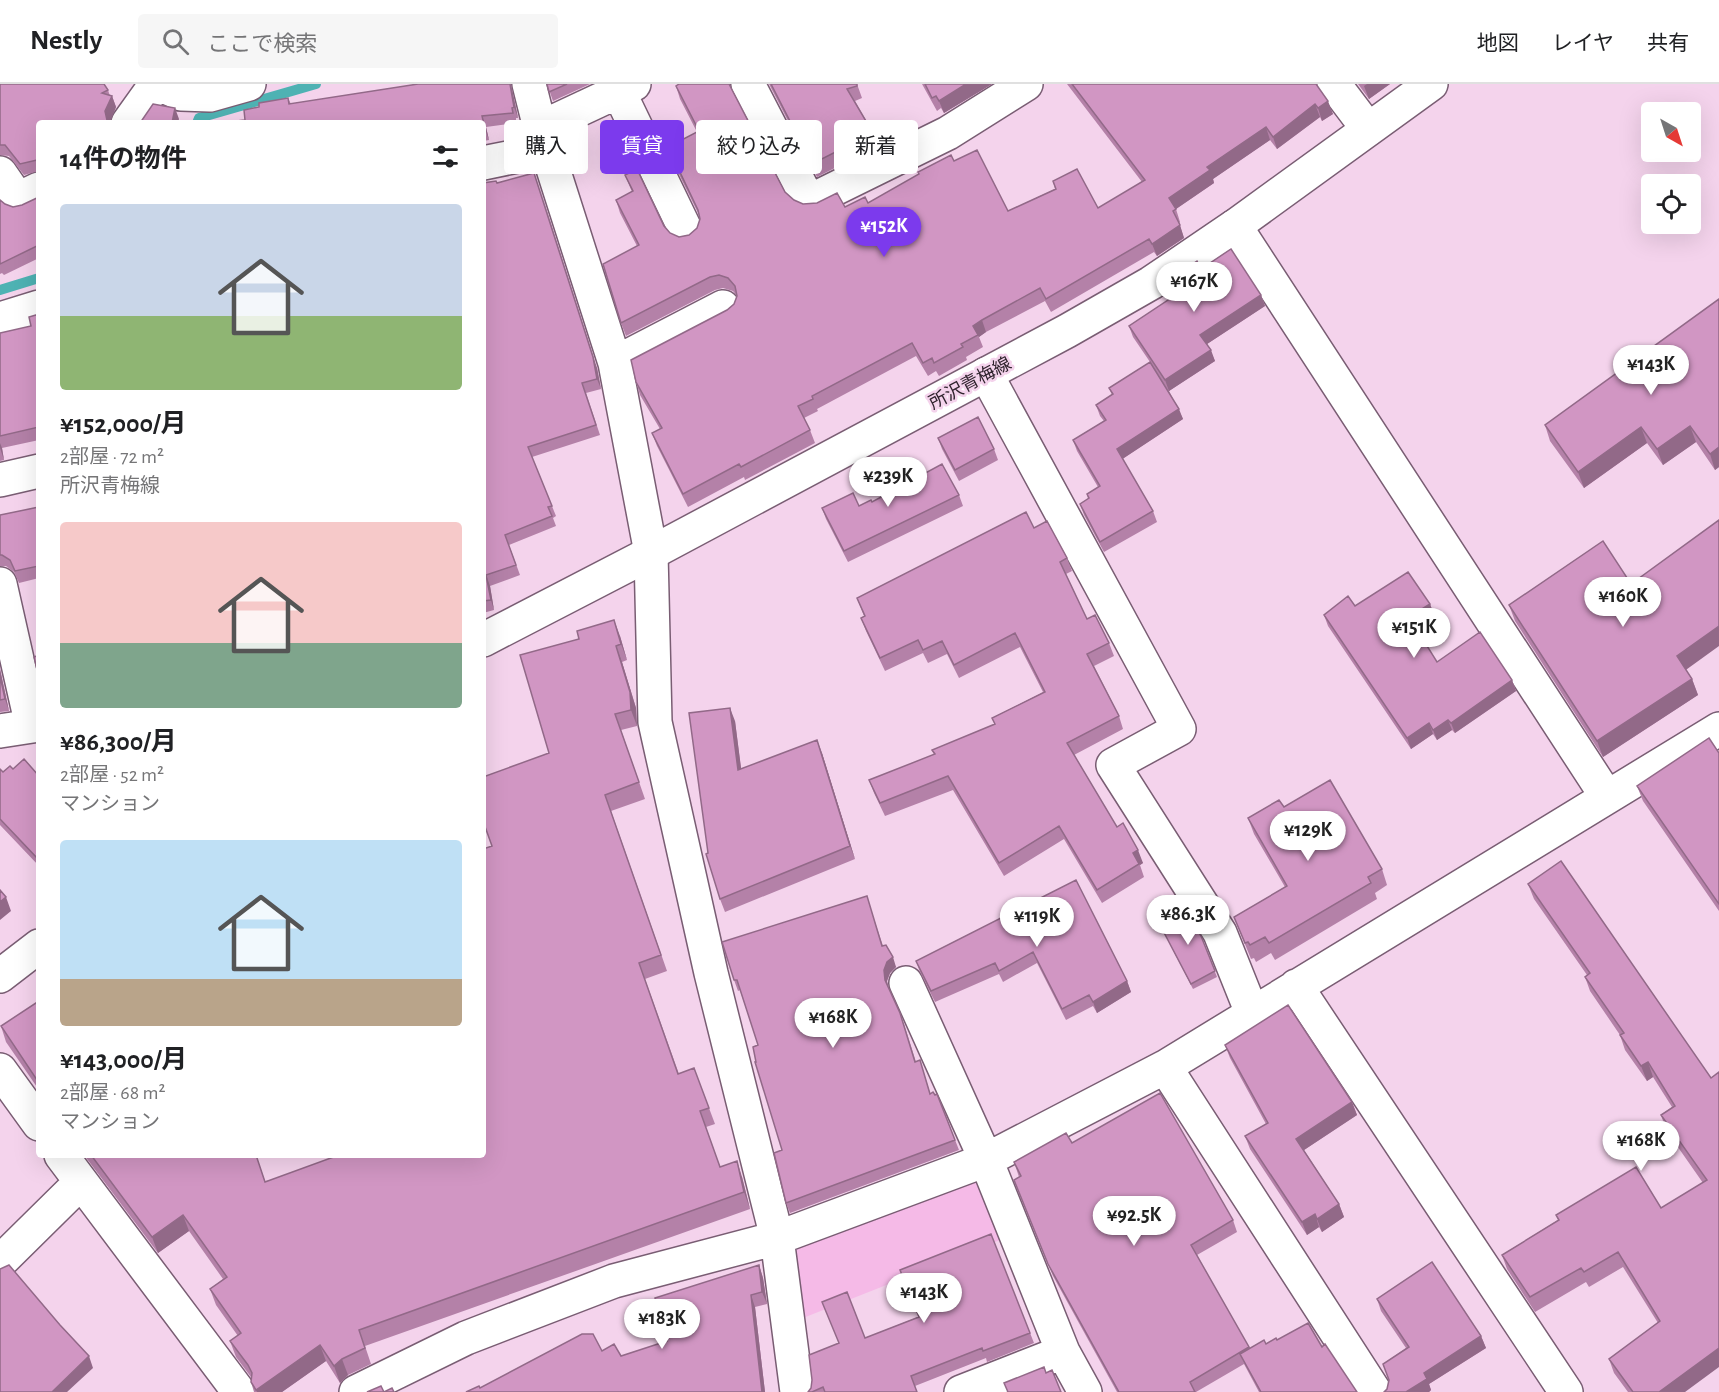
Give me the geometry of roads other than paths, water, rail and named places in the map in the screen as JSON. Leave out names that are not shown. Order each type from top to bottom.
[{"type":"street","points":[[130,120],[157,84],[181,94],[210,95],[249,84]]},
{"type":"street","points":[[529,84],[539,120]]},
{"type":"street","points":[[748,84],[806,196],[814,199],[948,133],[1026,84]]},
{"type":"street","points":[[1334,84],[1368,129]]},
{"type":"street","name":"所沢青梅線","points":[[486,638],[986,374],[1151,283],[1431,84]]},
{"type":"street","points":[[575,120],[626,88],[686,231]]},
{"type":"street","points":[[486,162],[504,155]]},
{"type":"street","points":[[0,173],[18,199],[36,190]]},
{"type":"street","points":[[555,174],[615,363],[651,553],[655,722],[711,973],[777,1238],[797,1392]]},
{"type":"street","points":[[1234,226],[1607,797]]},
{"type":"street","points":[[615,363],[723,307]]},
{"type":"street","points":[[0,320],[36,309]]},
{"type":"street","points":[[986,374],[1179,729],[1113,765],[1220,933],[1252,1013]]},
{"type":"street","points":[[0,480],[36,472]]},
{"type":"street","points":[[0,584],[24,727]]},
{"type":"street","points":[[356,1392],[466,1338],[614,1281],[777,1238],[986,1160],[1165,1067],[1719,729]]},
{"type":"street","points":[[0,976],[36,948]]},
{"type":"street","points":[[906,983],[986,1160],[1063,1352],[1085,1392]]},
{"type":"street","points":[[1296,986],[1566,1392]]},
{"type":"street","points":[[1165,1067],[1375,1392]]},
{"type":"street","points":[[0,1070],[36,1120]]},
{"type":"street","points":[[63,1158],[239,1392]]},
{"type":"street","points":[[0,1262],[81,1182]]},
{"type":"street","points":[[961,1392],[1063,1352]]},
{"type":"waterway","points":[[198,120],[316,84]]},
{"type":"waterway","points":[[0,290],[36,279]]}]
